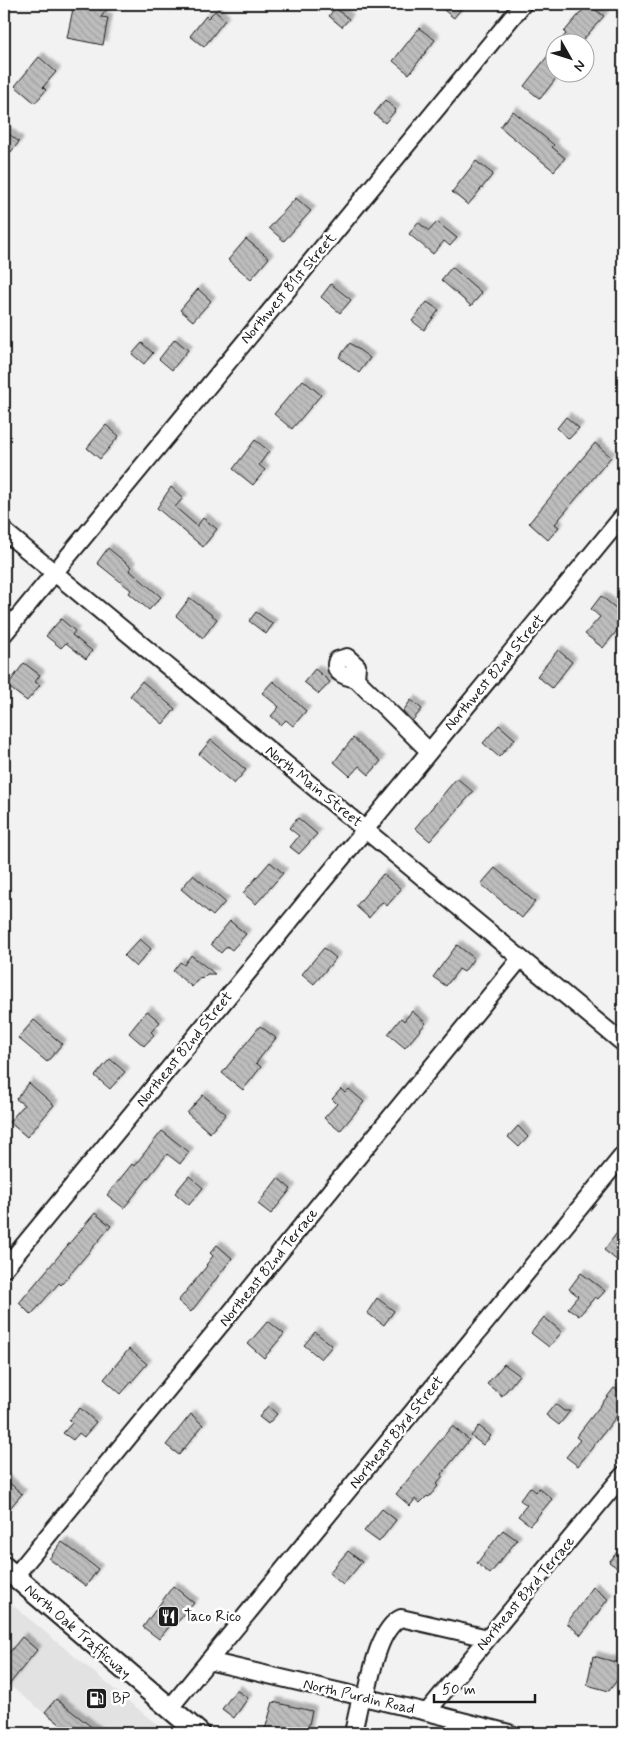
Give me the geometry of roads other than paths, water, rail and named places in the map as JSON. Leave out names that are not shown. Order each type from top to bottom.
[{"type":"main road","name":"North Oak Trafficway","points":[[9,1571],[199,1733]]},
{"type":"street","name":"Northwest 81st Street","points":[[4,634],[523,4]]},
{"type":"street","name":"Northwest 82nd Street","points":[[365,828],[623,516]]},
{"type":"street","name":"North Main Street","points":[[4,532],[365,828],[623,1043]]},
{"type":"street","points":[[356,679],[429,751]]},
{"type":"street","name":"Northeast 82nd Street","points":[[4,1270],[365,828]]},
{"type":"street","name":"Northeast 82nd Terrace","points":[[9,1571],[520,959]]},
{"type":"street","name":"Northeast 83rd Street","points":[[169,1709],[623,1155]]},
{"type":"street","name":"Northeast 83rd Terrace","points":[[427,1712],[623,1475]]},
{"type":"street","points":[[353,1733],[373,1668],[387,1630],[393,1621],[401,1618],[488,1638]]},
{"type":"street","name":"North Purdin Road","points":[[208,1661],[510,1733]]},
{"type":"place","name":"Taco Rico","points":[[168,1616]]},
{"type":"place","name":"BP","points":[[96,1698]]}]
